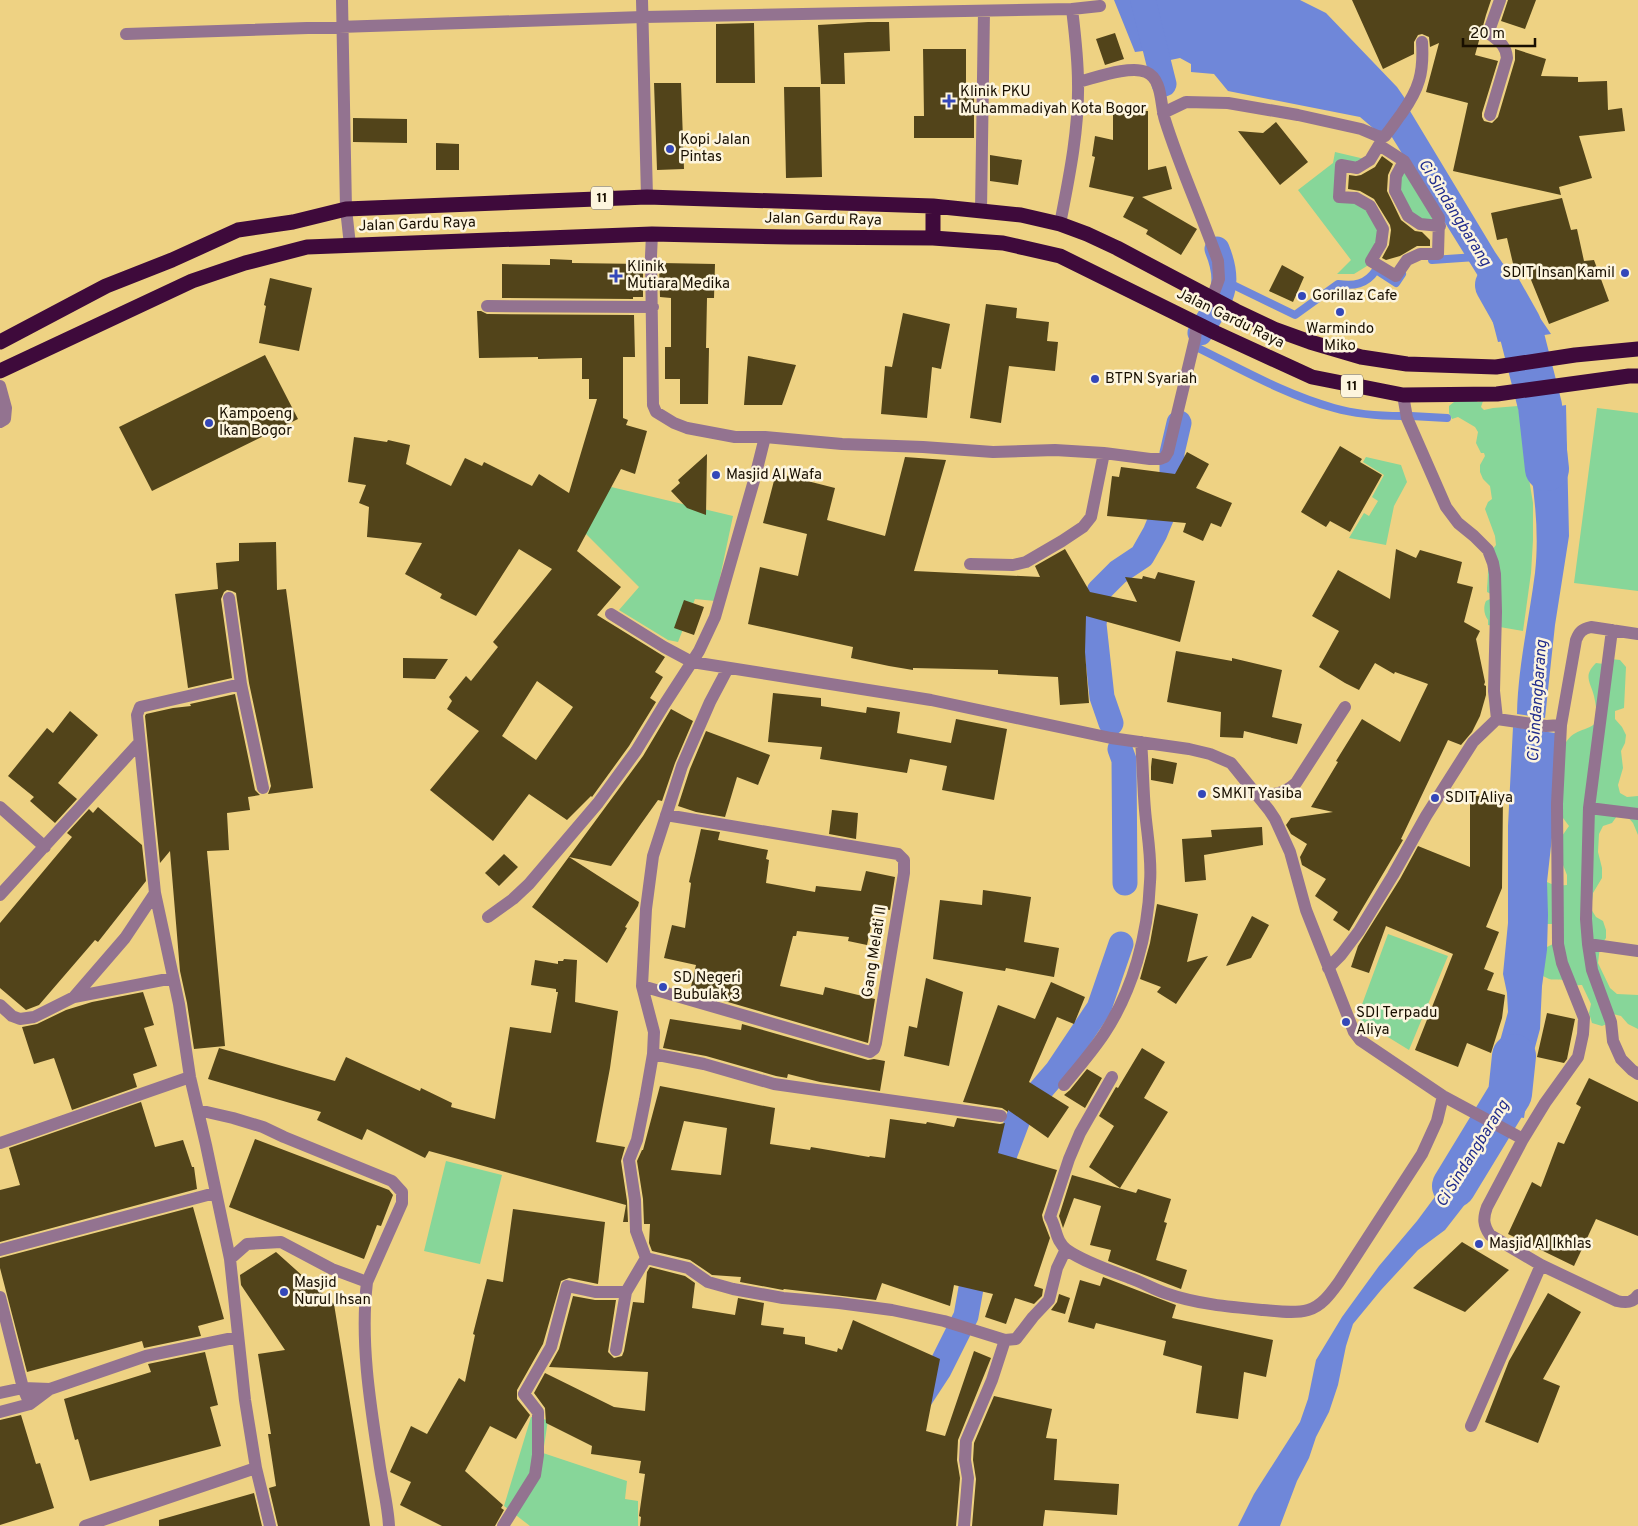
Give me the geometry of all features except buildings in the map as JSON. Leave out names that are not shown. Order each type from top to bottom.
[{"type":"highway","name":"Jalan Gardu Raya","points":[[0,342],[106,286],[172,260],[238,230],[293,222],[346,209],[647,196],[934,206],[1021,214],[1060,224],[1087,234],[1236,311],[1310,342],[1361,357],[1407,364],[1496,367],[1575,355],[1638,349]]},
{"type":"highway","points":[[933,238],[934,206]]},
{"type":"highway","name":"Jalan Gardu Raya","points":[[0,371],[192,281],[245,263],[307,247],[652,234],[933,238],[1003,243],[1060,256],[1312,377],[1402,395],[1497,394],[1638,376]]},
{"type":"street","points":[[342,0],[346,209],[350,245]]},
{"type":"street","points":[[642,0],[647,196]]},
{"type":"street","points":[[1490,115],[1507,58],[1503,45],[1491,36],[1490,28],[1500,0]]},
{"type":"street","points":[[126,34],[643,17],[1072,9],[1100,6]]},
{"type":"street","points":[[1060,224],[1072,157],[1077,112],[1078,82],[1072,9]]},
{"type":"street","points":[[981,210],[984,11]]},
{"type":"street","points":[[1163,113],[1186,102],[1228,103],[1361,129],[1382,138],[1404,161],[1439,218],[1440,226],[1438,254],[1420,254],[1407,260],[1396,276],[1371,261],[1381,244],[1383,229],[1370,206],[1356,198],[1339,197],[1340,173],[1341,165],[1357,168],[1370,160],[1382,138],[1411,101],[1418,88],[1421,76],[1422,42]]},
{"type":"street","points":[[1078,82],[1139,70],[1147,72],[1156,81],[1163,113],[1218,261],[1219,279],[1212,298]]},
{"type":"street","points":[[1404,161],[1394,183],[1395,191],[1408,216],[1413,222],[1440,226]]},
{"type":"street","points":[[652,234],[653,405],[656,412],[668,420],[687,428],[735,438],[765,437],[842,444],[993,452],[1055,450],[1160,459],[1165,457],[1170,446],[1199,323]]},
{"type":"street","points":[[487,306],[652,307]]},
{"type":"street","points":[[0,386],[6,408],[5,419],[0,422]]},
{"type":"street","points":[[1402,395],[1407,418],[1446,507],[1458,523],[1488,550],[1493,562],[1496,612],[1494,691],[1497,719]]},
{"type":"street","points":[[488,917],[522,892],[598,803],[636,751],[706,638],[715,617],[765,437]]},
{"type":"street","points":[[970,564],[1013,565],[1026,562],[1083,526],[1091,517],[1104,453]]},
{"type":"street","points":[[229,598],[241,684],[263,788]]},
{"type":"street","points":[[611,614],[664,648],[692,662],[931,700],[1111,738],[1200,751],[1230,763],[1275,819],[1290,852],[1306,910],[1349,1023],[1360,1040],[1443,1096],[1523,1139]]},
{"type":"street","points":[[1638,634],[1592,627],[1579,632],[1576,640],[1561,725],[1557,804],[1558,944],[1562,963],[1584,1018],[1583,1034],[1578,1057],[1545,1103],[1523,1139],[1487,1208],[1484,1220],[1490,1235],[1540,1265],[1617,1301],[1625,1303],[1638,1295]]},
{"type":"street","points":[[1612,630],[1589,808],[1586,919],[1592,970],[1611,1022],[1614,1041],[1621,1058],[1638,1074]]},
{"type":"street","points":[[646,1258],[636,1231],[635,1200],[629,1160],[637,1140],[653,1054],[654,1032],[642,986],[646,909],[654,856],[682,766],[710,702],[728,668]]},
{"type":"street","points":[[241,684],[140,707],[137,715],[155,893],[173,978],[190,1077],[230,1259],[245,1400],[256,1468],[270,1526]]},
{"type":"street","points":[[1256,794],[1268,796],[1279,793],[1288,790],[1296,783],[1345,707]]},
{"type":"street","points":[[1328,968],[1342,955],[1359,931],[1383,893],[1426,816],[1473,742],[1497,719],[1546,726],[1561,725]]},
{"type":"street","points":[[1064,1085],[1104,1034],[1115,1015],[1126,994],[1142,942],[1151,881],[1141,742]]},
{"type":"street","points":[[0,895],[139,743]]},
{"type":"street","points":[[0,806],[44,847]]},
{"type":"street","points":[[1589,808],[1638,814]]},
{"type":"street","name":"Gang Melati II","points":[[642,986],[870,1052],[874,1049],[876,1043],[904,873],[904,860],[898,854],[666,815]]},
{"type":"street","points":[[74,997],[125,938],[155,893]]},
{"type":"street","points":[[1588,944],[1638,951]]},
{"type":"street","points":[[0,1005],[12,1016],[20,1019],[34,1017],[74,997],[173,978]]},
{"type":"street","points":[[653,1054],[704,1064],[774,1084],[1001,1116]]},
{"type":"street","points":[[0,1143],[190,1077]]},
{"type":"street","points":[[1112,1077],[1080,1133],[1069,1159],[1050,1217],[1054,1223],[1056,1236],[1066,1249],[1089,1261],[1165,1293],[1214,1305],[1283,1312],[1297,1312],[1313,1308],[1324,1300],[1339,1282],[1422,1154],[1437,1121],[1443,1096]]},
{"type":"street","points":[[198,1110],[263,1127],[392,1181],[402,1192],[402,1203],[367,1282],[364,1314],[366,1360],[375,1437],[389,1526]]},
{"type":"street","points":[[0,1250],[215,1193]]},
{"type":"street","points":[[230,1259],[247,1244],[281,1242],[332,1269],[367,1282]]},
{"type":"street","points":[[646,1258],[688,1268],[708,1282],[733,1289],[783,1298],[892,1310],[944,1321],[1005,1340],[1016,1339],[1049,1300],[1056,1268],[1066,1249]]},
{"type":"street","points":[[616,1350],[626,1292],[646,1258]]},
{"type":"street","points":[[1471,1426],[1540,1265]]},
{"type":"street","points":[[504,1526],[535,1475],[538,1455],[538,1412],[524,1394],[551,1347],[566,1286],[596,1292],[626,1292]]},
{"type":"street","points":[[0,1297],[23,1388],[30,1404]]},
{"type":"street","points":[[0,1412],[30,1404],[50,1389],[146,1356],[238,1337]]},
{"type":"street","points":[[964,1526],[968,1486],[965,1460],[966,1441],[992,1380],[1005,1340]]},
{"type":"street","points":[[0,1393],[23,1388],[50,1389]]},
{"type":"street","points":[[85,1526],[256,1468]]},
{"type":"green space","points":[[1335,152],[1369,160],[1341,165],[1338,197],[1356,198],[1382,229],[1380,244],[1367,266],[1354,274],[1337,274],[1351,260],[1298,190],[1333,163]]},
{"type":"green space","points":[[1402,165],[1439,225],[1408,216],[1396,176]]},
{"type":"green space","points":[[1475,400],[1478,402],[1483,401],[1481,407],[1484,410],[1518,406],[1525,450],[1528,453],[1531,470],[1528,473],[1533,503],[1533,540],[1531,573],[1523,631],[1488,625],[1485,613],[1485,603],[1490,599],[1491,594],[1487,592],[1489,560],[1496,545],[1495,536],[1485,509],[1488,502],[1492,499],[1490,486],[1483,479],[1480,472],[1480,465],[1485,456],[1484,453],[1481,453],[1476,443],[1478,432],[1475,427],[1458,417],[1452,419],[1449,413],[1449,406],[1454,402]]},
{"type":"green space","points":[[1597,408],[1638,413],[1638,591],[1574,583]]},
{"type":"green space","points":[[1366,457],[1401,465],[1407,482],[1394,506],[1386,545],[1349,538],[1364,513],[1369,516],[1378,501],[1372,497],[1384,475],[1363,462]]},
{"type":"green space","points":[[607,486],[733,516],[715,601],[695,599],[678,642],[668,640],[619,610],[639,587],[583,531]]},
{"type":"green space","points":[[1611,659],[1620,660],[1626,667],[1624,708],[1615,711],[1615,719],[1626,735],[1621,751],[1623,768],[1618,785],[1620,793],[1627,797],[1638,796],[1638,835],[1633,823],[1626,815],[1617,816],[1612,823],[1603,826],[1599,834],[1598,852],[1602,868],[1602,878],[1593,893],[1591,909],[1596,917],[1603,921],[1606,930],[1606,938],[1600,946],[1598,963],[1610,988],[1617,994],[1638,995],[1638,1029],[1628,1024],[1621,1016],[1613,1014],[1611,1022],[1602,1026],[1592,1023],[1589,1013],[1591,1004],[1582,985],[1574,985],[1566,981],[1543,976],[1540,955],[1547,947],[1555,943],[1557,924],[1547,924],[1547,882],[1556,886],[1567,885],[1567,875],[1563,865],[1562,836],[1569,826],[1563,818],[1563,748],[1571,736],[1599,720],[1589,682],[1589,675],[1596,663],[1604,664]]},
{"type":"green space","points":[[1388,934],[1448,956],[1409,1050],[1357,1018]]},
{"type":"green space","points":[[446,1161],[502,1175],[480,1264],[424,1251]]},
{"type":"green space","points":[[531,1417],[548,1420],[543,1453],[627,1481],[625,1499],[638,1501],[638,1526],[530,1526],[504,1506]]},
{"type":"water","points":[[1114,0],[1300,0],[1326,13],[1397,87],[1406,100],[1380,134],[1360,117],[1228,91],[1214,74],[1191,72],[1191,64],[1180,58],[1156,63],[1143,51],[1135,52]]},
{"type":"water","points":[[1410,111],[1495,252],[1551,334],[1498,342],[1483,284],[1390,134]]},
{"type":"water","points":[[1566,405],[1569,536],[1555,625],[1545,718],[1517,714],[1519,678],[1535,573],[1537,533],[1534,493],[1522,413]]},
{"type":"water","points":[[1513,727],[1555,733],[1555,810],[1547,882],[1547,950],[1542,986],[1540,1029],[1534,1051],[1524,1118],[1484,1111],[1508,1012],[1503,974],[1508,923],[1508,826]]},
{"type":"water","points":[[1464,1133],[1497,1137],[1476,1175],[1474,1186],[1466,1203],[1445,1230],[1418,1250],[1353,1324],[1346,1346],[1338,1385],[1329,1412],[1297,1481],[1280,1526],[1238,1526],[1254,1494],[1300,1422],[1308,1399],[1316,1360],[1342,1317],[1379,1266],[1440,1190]]},
{"type":"waterway","points":[[1143,0],[1164,84]]},
{"type":"waterway","points":[[1200,333],[1222,294],[1224,274],[1217,249]]},
{"type":"waterway","points":[[1432,260],[1476,257]]},
{"type":"waterway","points":[[1225,281],[1295,315],[1338,284],[1349,285],[1364,282],[1376,270],[1396,283],[1402,274]]},
{"type":"waterway","name":"Ci Sindangbarang","points":[[1497,285],[1519,324],[1540,406],[1547,469]]},
{"type":"waterway","points":[[1196,347],[1264,381],[1316,403],[1359,413],[1402,416]]},
{"type":"waterway","points":[[1411,416],[1447,418]]},
{"type":"waterway","points":[[1111,723],[1102,697],[1094,624],[1099,591],[1118,572],[1142,556],[1155,533],[1172,492],[1172,453],[1179,423]]},
{"type":"waterway","points":[[1120,749],[1124,760],[1125,883]]},
{"type":"waterway","points":[[994,1187],[1020,1114],[1057,1071],[1099,1008],[1121,944]]},
{"type":"waterway","name":"Ci Sindangbarang","points":[[1454,1186],[1510,1094],[1514,1056]]},
{"type":"waterway","points":[[920,1399],[939,1370],[966,1316],[977,1255]]},
{"type":"place","name":"Klinik PKU Muhammadiyah Kota Bogor","points":[[949,101]]},
{"type":"place","name":"Kopi Jalan Pintas","points":[[670,149]]},
{"type":"place","name":"SDIT Insan Kamil","points":[[1625,273]]},
{"type":"place","name":"Klinik Mutiara Medika","points":[[616,276]]},
{"type":"place","name":"Gorillaz Cafe","points":[[1302,296]]},
{"type":"place","name":"Warmindo Miko","points":[[1340,312]]},
{"type":"place","name":"BTPN Syariah","points":[[1095,379]]},
{"type":"place","name":"Kampoeng Ikan Bogor","points":[[209,423]]},
{"type":"place","name":"Masjid Al Wafa","points":[[716,475]]},
{"type":"place","name":"SMKIT Yasiba","points":[[1202,794]]},
{"type":"place","name":"SDIT Aliya","points":[[1435,798]]},
{"type":"place","name":"SD Negeri Bubulak 3","points":[[663,987]]},
{"type":"place","name":"SDI Terpadu Aliya","points":[[1346,1022]]},
{"type":"place","name":"Masjid Al Ikhlas","points":[[1479,1244]]},
{"type":"place","name":"Masjid Nurul Ihsan","points":[[284,1292]]}]
